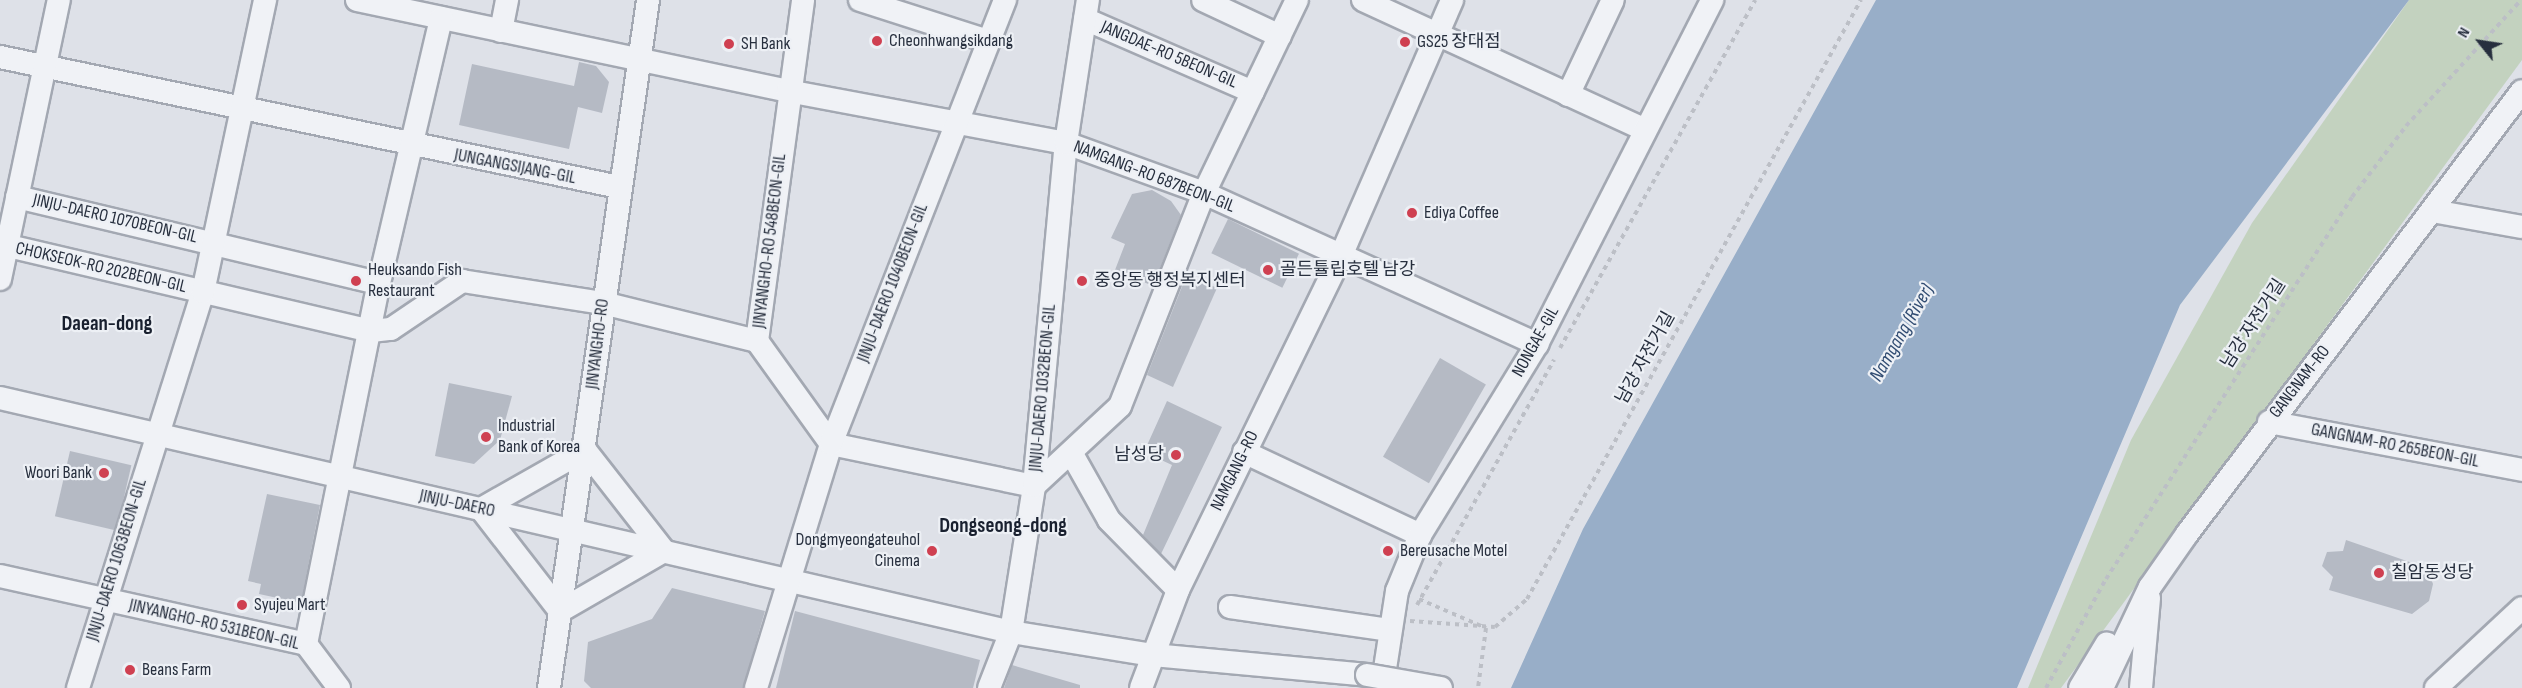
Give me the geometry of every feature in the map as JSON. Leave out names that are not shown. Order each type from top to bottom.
[{"type":"street","name":"JINJU-DAERO 1070BEON-GIL","points":[[0,279],[4,244],[17,197],[59,0]]},
{"type":"street","points":[[155,433],[203,292],[265,0]]},
{"type":"street","name":"NAMGANG-RO 687BEON-GIL","points":[[357,0],[638,61],[1066,143],[1204,193],[1340,258]]},
{"type":"street","points":[[501,31],[507,0]]},
{"type":"street","name":"JINYANGHO-RO","points":[[549,688],[585,450],[619,187],[648,0]]},
{"type":"street","name":"JINYANGHO-RO 548BEON-GIL","points":[[371,331],[392,329],[462,281],[603,303],[758,341],[788,91],[804,0]]},
{"type":"street","points":[[860,0],[906,8],[988,40]]},
{"type":"street","name":"JINJU-DAERO 1040BEON-GIL","points":[[756,688],[831,444],[954,122],[1005,0]]},
{"type":"street","points":[[1203,0],[1280,36]]},
{"type":"street","name":"JANGDAE-RO 5BEON-GIL","points":[[1034,486],[1073,456],[1120,406],[1204,193],[1297,0]]},
{"type":"street","points":[[1363,0],[1434,37],[1646,130]]},
{"type":"street","name":"NAMGANG-RO","points":[[1141,688],[1178,590],[1340,258],[1452,0]]},
{"type":"street","points":[[1568,95],[1613,0]]},
{"type":"street","name":"NONGAE-GIL","points":[[1374,681],[1399,625],[1397,591],[1420,535],[1537,344],[1712,0]]},
{"type":"street","name":"JANGDAE-RO 5BEON-GIL","points":[[1086,10],[1253,92]]},
{"type":"street","name":"JINJU-DAERO 1032BEON-GIL","points":[[1011,632],[1034,486],[1066,143],[1086,10]]},
{"type":"street","points":[[306,644],[357,404],[379,283],[441,18]]},
{"type":"street","points":[[0,57],[45,68]]},
{"type":"street","name":"JUNGANGSIJANG-GIL","points":[[45,68],[240,111],[619,187]]},
{"type":"street","name":"GANGNAM-RO","points":[[2102,688],[2150,587],[2269,422],[2433,211],[2522,91]]},
{"type":"street","name":"JINJU-DAERO 1070BEON-GIL","points":[[17,197],[212,241],[379,283]]},
{"type":"street","points":[[2433,211],[2522,227]]},
{"type":"street","name":"CHOKSEOK-RO 202BEON-GIL","points":[[4,244],[371,331]]},
{"type":"street","points":[[1340,258],[1537,344]]},
{"type":"street","points":[[758,341],[831,444],[1034,486]]},
{"type":"street","name":"JINJU-DAERO","points":[[0,398],[341,478],[574,528],[788,584],[1011,632],[1153,655],[1441,688]]},
{"type":"street","name":"GANGNAM-RO 265BEON-GIL","points":[[2269,422],[2522,470]]},
{"type":"street","name":"JINJU-DAERO 1063BEON-GIL","points":[[78,688],[155,433]]},
{"type":"street","points":[[585,450],[664,551],[560,611],[481,509],[585,450]]},
{"type":"street","points":[[1244,452],[1420,535]]},
{"type":"street","points":[[1073,456],[1109,520],[1178,590]]},
{"type":"street","name":"JINYANGHO-RO 531BEON-GIL","points":[[0,576],[306,644],[339,688]]},
{"type":"street","points":[[2080,688],[2128,608],[2150,587]]},
{"type":"street","points":[[2141,688],[2150,587]]},
{"type":"street","points":[[1230,607],[1399,625]]},
{"type":"street","points":[[2436,688],[2522,608]]},
{"type":"street","points":[[989,688],[1011,632]]},
{"type":"path","points":[[1486,628],[1399,625],[1755,0]]},
{"type":"path","name":"남강 자전거길","points":[[1486,628],[1510,618],[1527,599],[1862,0]]},
{"type":"path","name":"남강 자전거길","points":[[2046,688],[2106,579],[2352,197],[2406,126],[2521,0]]},
{"type":"path","points":[[1397,591],[1486,628]]},
{"type":"path","points":[[1478,688],[1486,628]]},
{"type":"green space","points":[[2409,0],[2522,0],[2522,60],[2061,688],[2028,688],[2131,440],[2252,223]]},
{"type":"water","name":"Namgang (River)","points":[[1876,0],[2409,0],[2180,305],[2017,688],[1511,688],[1583,529]]},
{"type":"building","points":[[579,62],[596,66],[609,82],[602,113],[578,107],[569,149],[459,125],[472,64],[574,86]]},
{"type":"building","points":[[1152,190],[1171,201],[1181,215],[1153,286],[1115,270],[1125,244],[1111,238],[1132,194]]},
{"type":"building","name":"골든튤립호텔 남강","points":[[1228,219],[1299,254],[1282,288],[1211,253]]},
{"type":"building","points":[[1187,274],[1217,288],[1173,387],[1147,375]]},
{"type":"building","points":[[1440,358],[1486,384],[1429,483],[1383,457]]},
{"type":"building","points":[[449,383],[512,396],[500,440],[474,464],[435,456]]},
{"type":"building","points":[[1167,401],[1222,427],[1161,554],[1143,535],[1172,465],[1144,452]]},
{"type":"building","points":[[70,451],[131,465],[116,530],[55,516]]},
{"type":"building","points":[[267,494],[320,505],[301,603],[259,594],[261,584],[248,581]]},
{"type":"building","name":"칠암동성당","points":[[2346,540],[2427,568],[2433,584],[2429,601],[2412,614],[2329,590],[2333,577],[2322,566],[2327,552],[2343,551]]},
{"type":"building","points":[[672,588],[765,611],[743,688],[591,688],[584,681],[588,642],[652,619]]},
{"type":"building","points":[[795,611],[980,660],[973,688],[776,688]]},
{"type":"building","points":[[1012,665],[1080,685],[1080,688],[1004,688]]},
{"type":"place","name":"Cheonhwangsikdang","points":[[877,41]]},
{"type":"place","name":"GS25 장대점","points":[[1405,42]]},
{"type":"place","name":"SH Bank","points":[[729,44]]},
{"type":"place","name":"Ediya Coffee","points":[[1412,213]]},
{"type":"place","name":"골든튤립호텔 남강","points":[[1268,270]]},
{"type":"place","name":"Heuksando Fish Restaurant","points":[[356,281]]},
{"type":"place","name":"중앙동 행정복지센터","points":[[1082,281]]},
{"type":"place","name":"Industrial Bank of Korea","points":[[486,437]]},
{"type":"place","name":"남성당","points":[[1176,455]]},
{"type":"place","name":"Woori Bank","points":[[104,473]]},
{"type":"place","name":"Dongmyeongateuhol Cinema","points":[[932,551]]},
{"type":"place","name":"Bereusache Motel","points":[[1388,551]]},
{"type":"place","name":"칠암동성당","points":[[2379,573]]},
{"type":"place","name":"Syujeu Mart","points":[[242,605]]},
{"type":"place","name":"Beans Farm","points":[[130,670]]},
{"type":"district","name":"Daean-dong","points":[[107,324]]},
{"type":"district","name":"Dongseong-dong","points":[[1003,526]]}]
